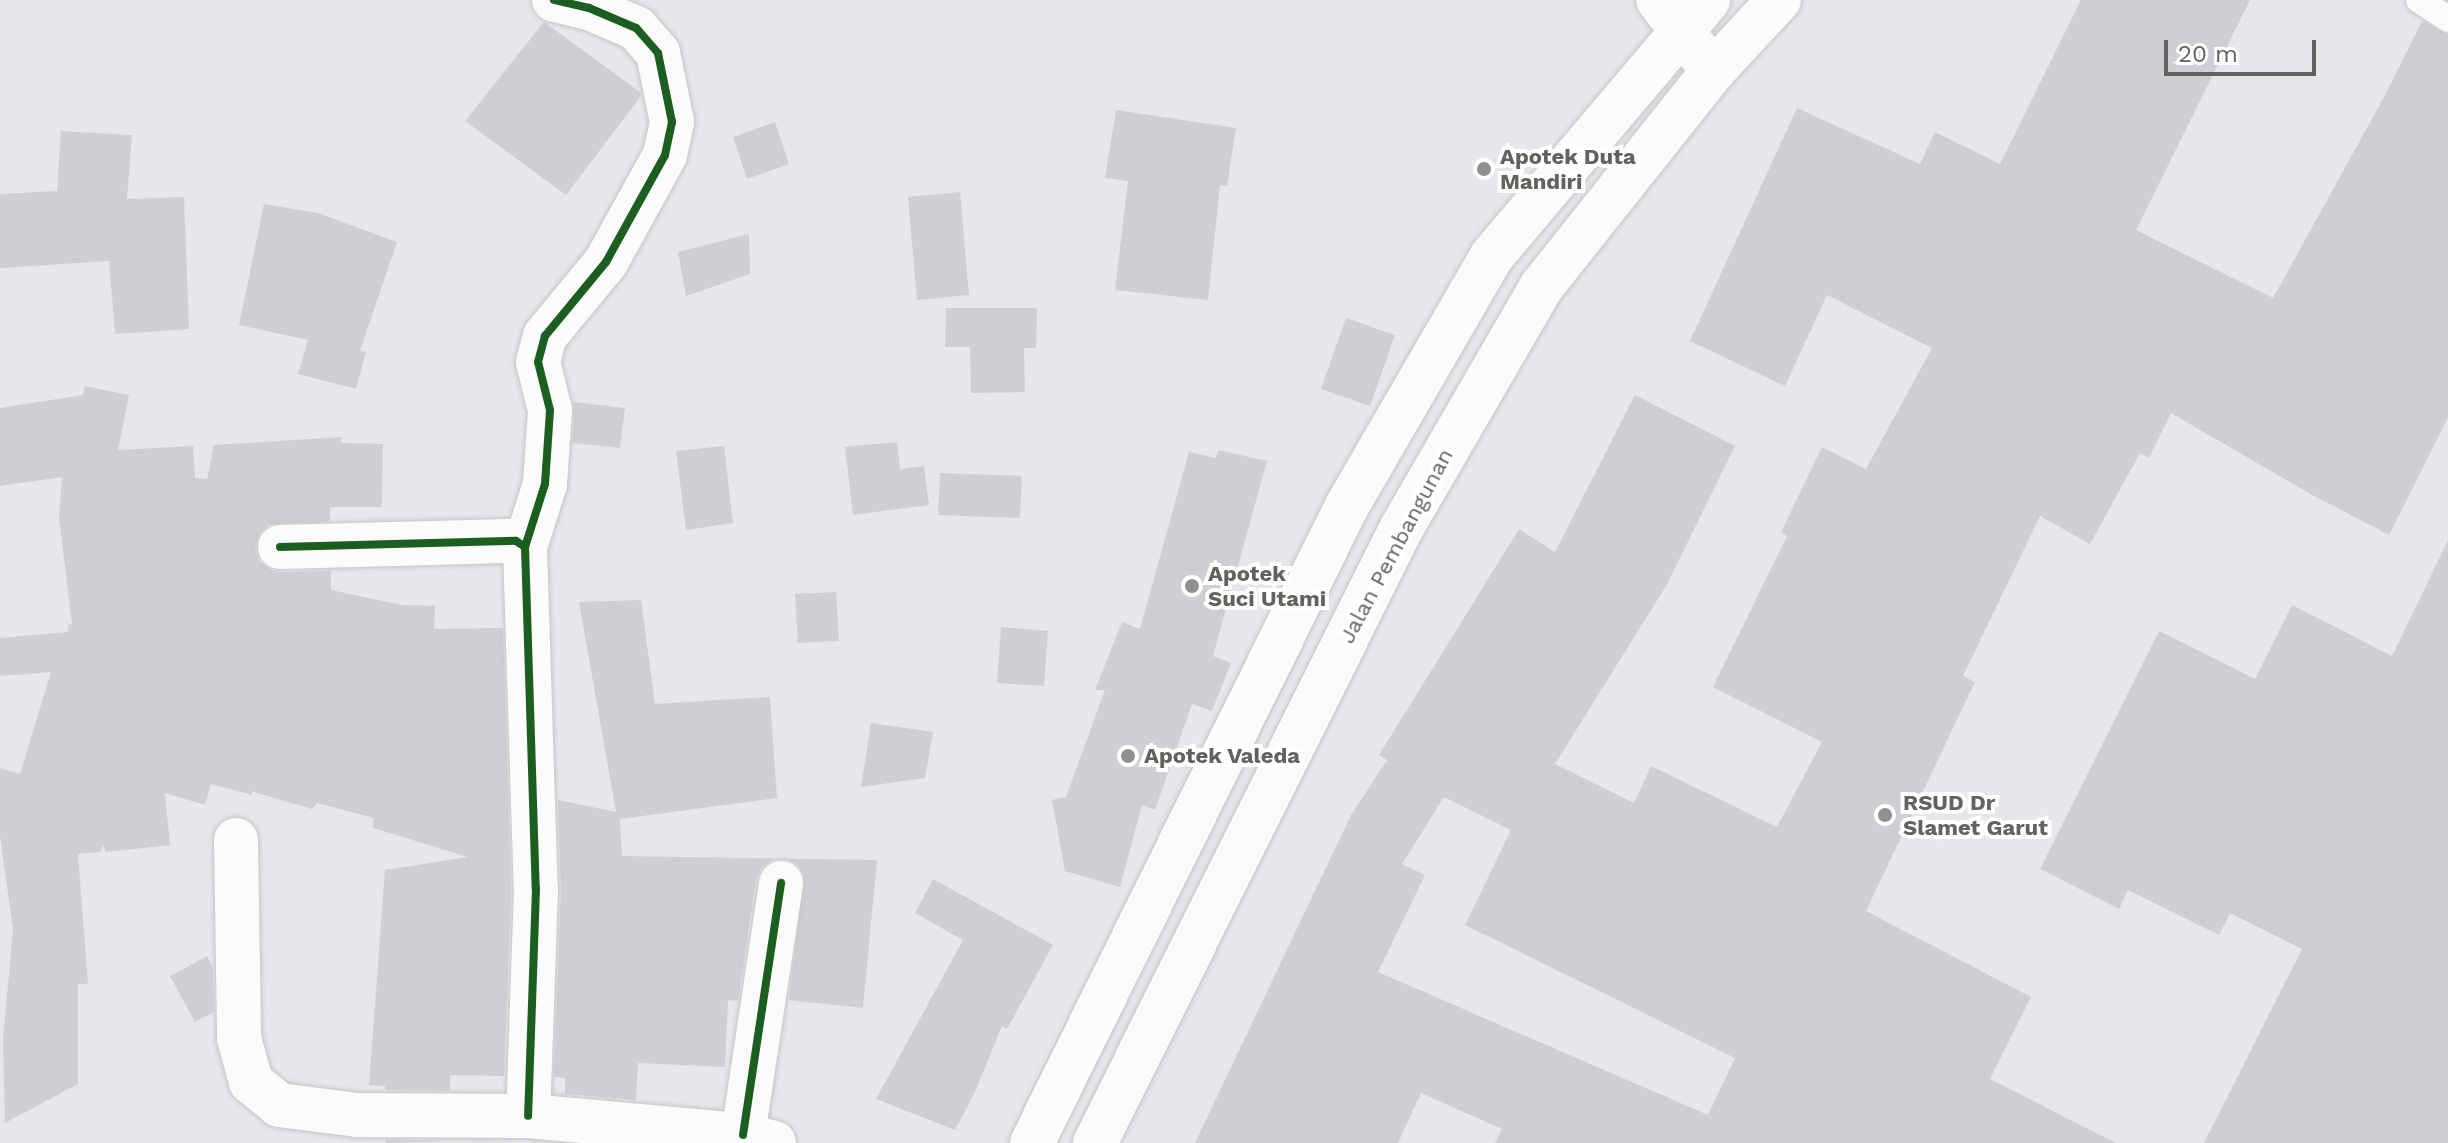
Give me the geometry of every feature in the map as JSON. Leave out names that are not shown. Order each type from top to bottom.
[{"type":"main road","points":[[528,1116],[536,889],[525,547],[545,484],[550,410],[538,362],[545,336],[606,262],[665,155],[672,122],[658,53],[636,28],[589,8],[554,0]]},
{"type":"main road","points":[[1032,1143],[1347,506],[1492,256],[1668,16],[1708,0]]},
{"type":"main road","name":"Jalan Pembangunan","points":[[1095,1143],[1401,529],[1542,286],[1713,71],[1779,0]]},
{"type":"main road","points":[[1668,16],[1713,71]]},
{"type":"main road","points":[[280,547],[516,541],[525,547]]},
{"type":"main road","points":[[236,840],[239,1038],[251,1082],[279,1105],[357,1115],[528,1116],[758,1139],[781,883]]},
{"type":"lane","points":[[2419,0],[2448,19]]},
{"type":"building","points":[[2081,0],[2250,0],[2136,230],[2273,298],[2384,97],[2422,21],[2448,35],[2448,418],[2389,535],[2314,496],[2171,413],[2149,458],[2140,453],[2090,544],[2040,516],[1963,676],[1975,682],[1866,911],[2031,997],[1990,1079],[2116,1143],[1495,1143],[1502,1129],[1421,1093],[1398,1143],[1195,1143],[1351,815],[1387,760],[1379,755],[1519,529],[1555,552],[1635,395],[1735,446],[1666,586],[1555,764],[1634,803],[1651,766],[1777,827],[1822,742],[1713,687],[1787,536],[1781,532],[1822,447],[1866,469],[1932,348],[1827,295],[1785,386],[1690,341],[1797,108],[1920,164],[1935,132],[2000,164]],"holes":[[[1444,797],[1511,830],[1465,925],[1735,1058],[1708,1115],[1378,972],[1425,875],[1402,864]]]},
{"type":"building","points":[[544,22],[640,92],[641,96],[566,195],[465,121]]},
{"type":"building","points":[[1116,110],[1236,128],[1227,186],[1220,185],[1208,300],[1115,290],[1128,181],[1105,178]]},
{"type":"building","points":[[775,122],[789,164],[747,179],[733,137]]},
{"type":"building","points":[[61,131],[132,135],[127,199],[184,197],[189,329],[115,334],[109,261],[0,268],[0,194],[57,191]]},
{"type":"building","points":[[960,192],[969,295],[917,300],[908,197]]},
{"type":"building","points":[[264,204],[318,213],[397,242],[360,351],[366,352],[356,389],[298,374],[308,340],[239,325]]},
{"type":"building","points":[[749,234],[750,274],[686,296],[678,252]]},
{"type":"building","points":[[946,308],[1037,308],[1036,348],[1024,348],[1025,392],[971,393],[970,347],[945,347]]},
{"type":"building","points":[[1346,318],[1395,335],[1370,406],[1321,389]]},
{"type":"building","points":[[85,386],[129,395],[118,450],[193,446],[195,478],[207,479],[214,445],[342,437],[341,443],[383,444],[382,507],[330,507],[330,521],[268,525],[258,536],[255,548],[259,561],[269,569],[280,572],[331,571],[331,590],[402,605],[435,606],[434,629],[503,628],[511,889],[504,1076],[450,1075],[450,1091],[385,1090],[385,1086],[369,1085],[385,870],[468,857],[373,828],[374,818],[317,803],[312,809],[251,791],[253,795],[211,784],[205,805],[165,793],[170,845],[106,852],[102,844],[101,852],[78,854],[88,984],[78,984],[78,1084],[5,1123],[3,1040],[13,929],[0,836],[0,768],[20,774],[51,672],[0,676],[0,638],[68,632],[68,625],[72,624],[59,518],[62,477],[0,486],[0,408],[83,395]]},
{"type":"building","points":[[574,402],[625,408],[620,448],[573,443]]},
{"type":"building","points":[[897,442],[900,469],[924,466],[929,505],[853,515],[845,447]]},
{"type":"building","points":[[724,446],[733,523],[686,530],[676,451]]},
{"type":"building","points":[[1218,450],[1267,461],[1213,656],[1231,663],[1212,711],[1192,704],[1155,810],[1142,805],[1120,887],[1065,871],[1052,800],[1066,797],[1105,690],[1095,690],[1122,622],[1140,629],[1189,452],[1216,458]]},
{"type":"building","points":[[940,473],[1022,476],[1020,518],[938,515]]},
{"type":"building","points":[[2448,540],[2448,1143],[2204,1143],[2302,949],[2230,913],[2219,935],[2128,890],[2119,909],[2040,869],[2159,631],[2255,679],[2292,605],[2392,656]]},
{"type":"building","points":[[836,592],[839,641],[798,643],[795,594]]},
{"type":"building","points":[[641,600],[655,704],[770,697],[777,798],[620,819],[622,856],[781,859],[771,860],[761,868],[756,879],[738,1001],[728,1000],[725,1067],[638,1063],[636,1100],[565,1094],[565,1078],[554,1077],[561,890],[558,800],[616,812],[579,602]]},
{"type":"building","points":[[1001,627],[1048,631],[1044,686],[997,683]]},
{"type":"building","points":[[871,723],[933,732],[925,778],[861,787]]},
{"type":"building","points":[[786,859],[877,860],[863,1008],[789,1000],[804,875],[797,864]]},
{"type":"building","points":[[933,879],[1053,945],[1007,1029],[1002,1026],[975,1092],[955,1130],[876,1099],[963,940],[915,913]]},
{"type":"building","points":[[207,956],[213,968],[214,1012],[195,1022],[170,976]]},
{"type":"building","points":[[386,1140],[448,1141],[386,1143]]},
{"type":"cycle path","points":[[525,547],[545,484],[550,410],[538,362],[545,336],[606,262],[665,155],[672,122],[658,53],[636,28],[589,8],[554,0]]},
{"type":"cycle path","points":[[280,547],[516,541],[525,547],[536,889],[528,1116]]},
{"type":"cycle path","points":[[743,1135],[781,883]]},
{"type":"place","name":"Apotek Duta Mandiri","points":[[1484,169]]},
{"type":"place","name":"Apotek Suci Utami","points":[[1192,586]]},
{"type":"place","name":"Apotek Valeda","points":[[1128,756]]},
{"type":"place","name":"RSUD Dr Slamet Garut","points":[[1885,815]]}]
